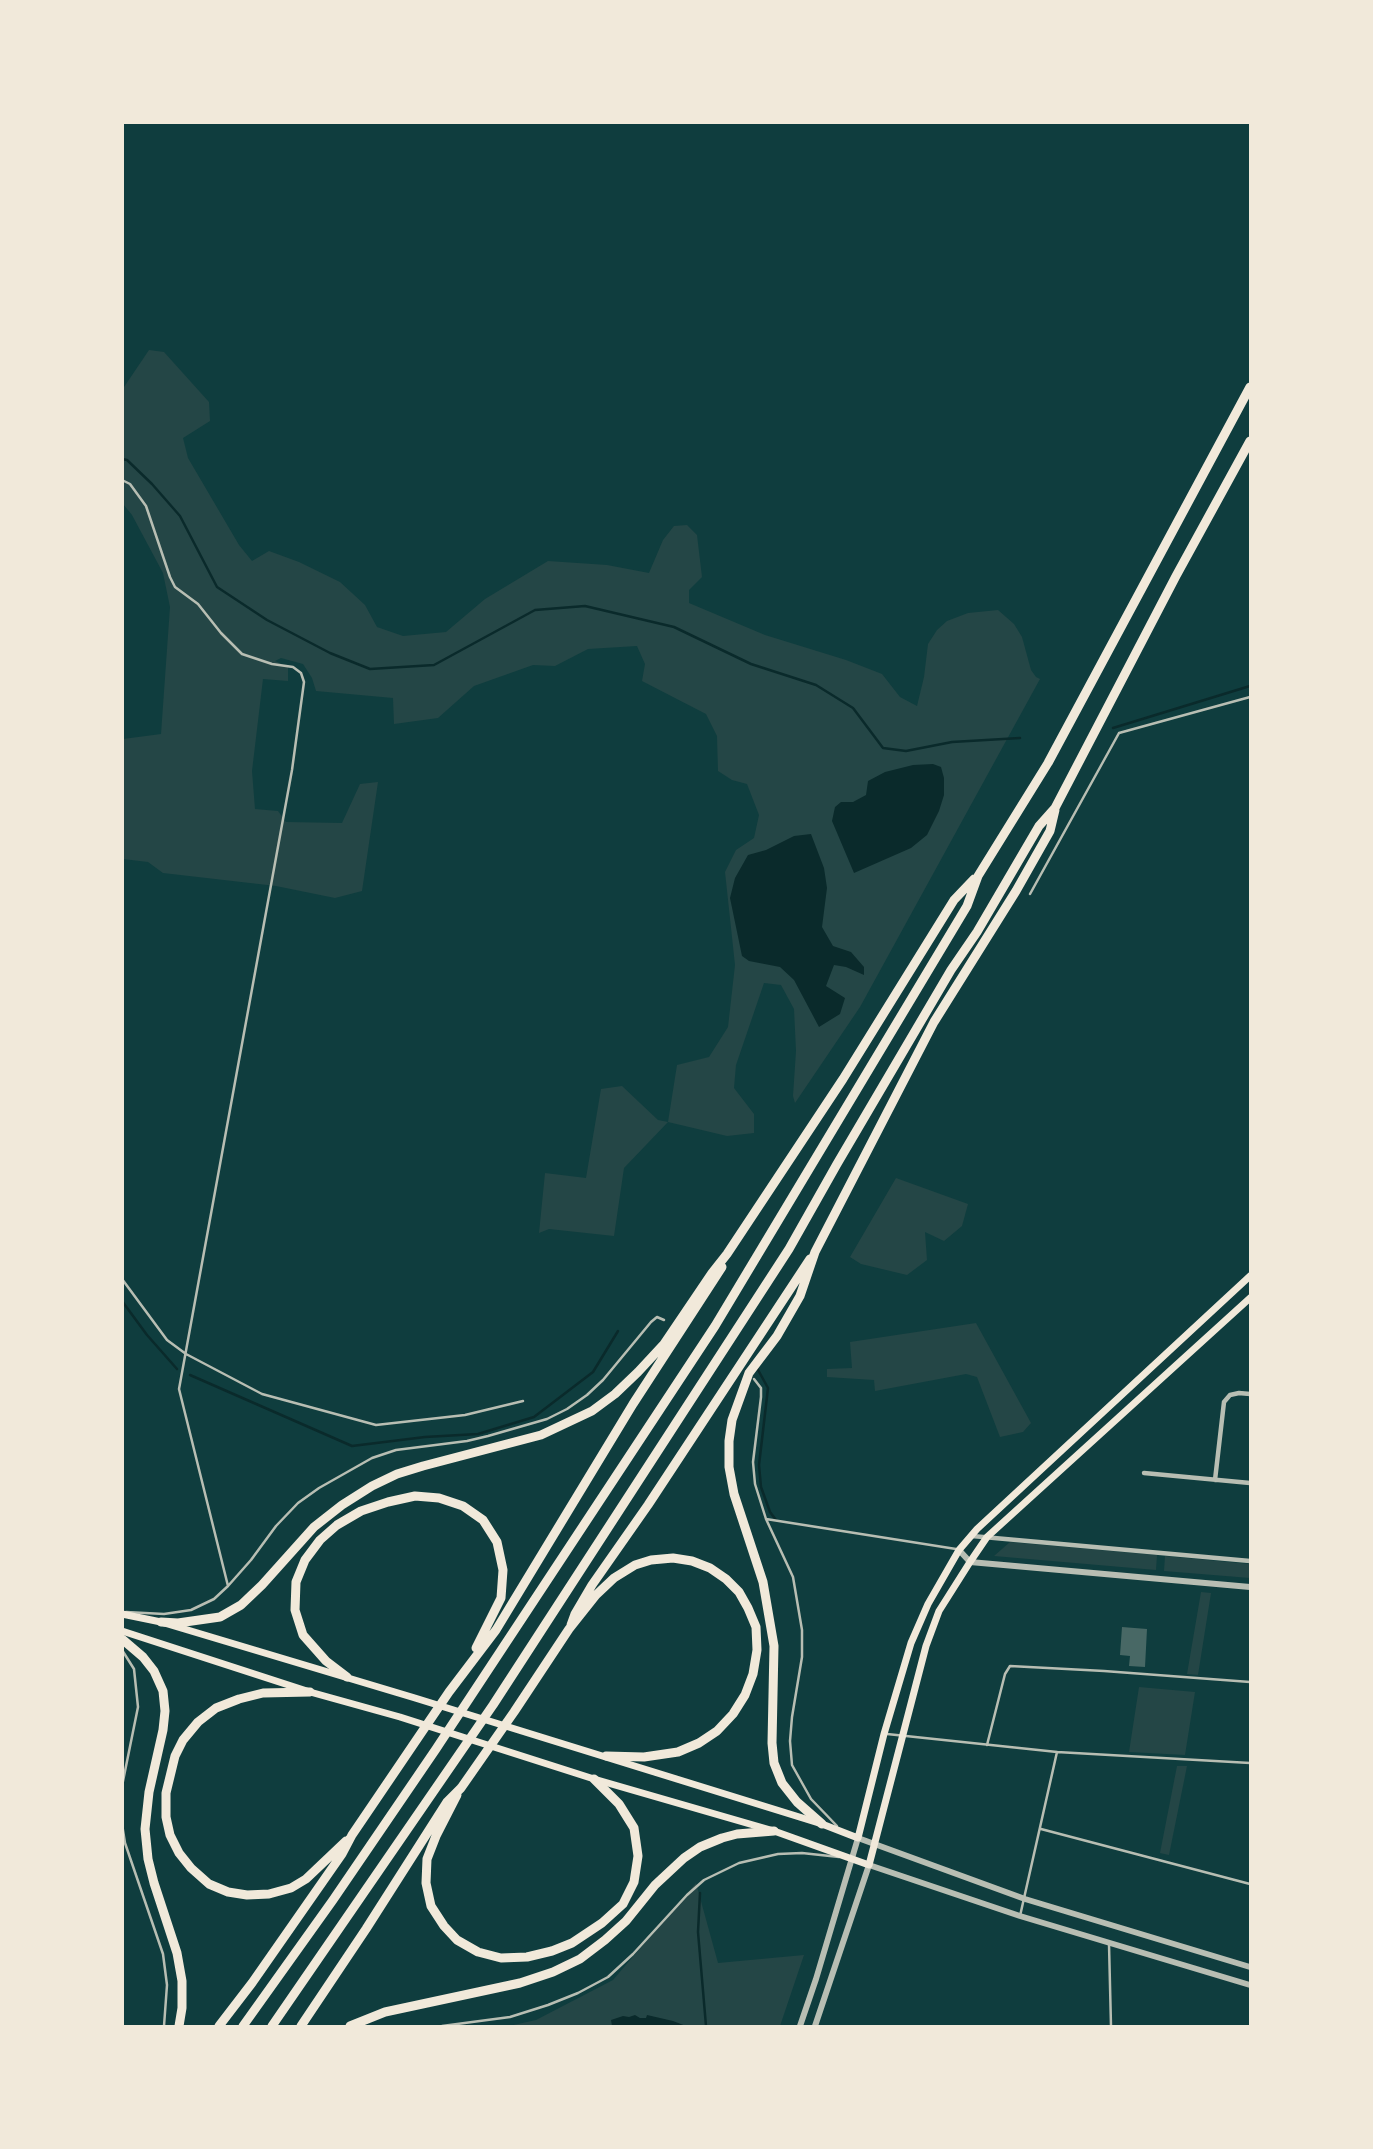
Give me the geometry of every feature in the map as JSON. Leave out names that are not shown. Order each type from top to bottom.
[{"type":"highway","points":[[243,2026],[471,1698],[715,1326],[967,906],[978,876],[1048,763],[1251,387]]},
{"type":"highway","points":[[822,1824],[797,1802],[782,1783],[774,1763],[774,1646],[769,1613],[734,1494],[729,1467],[732,1420],[739,1396],[748,1373],[777,1336],[800,1296],[815,1252],[934,1022],[1016,891],[1049,831],[1055,808],[1176,576],[1251,441]]},
{"type":"highway","points":[[272,2026],[493,1705],[789,1249],[951,971],[1039,826],[1055,808]]},
{"type":"highway","points":[[161,1622],[188,1622],[220,1617],[242,1605],[314,1527],[372,1486],[423,1466],[541,1435],[592,1411],[615,1394],[664,1344],[844,1079],[954,900],[978,876]]},
{"type":"highway","points":[[569,1629],[592,1585],[815,1252]]},
{"type":"highway","points":[[219,2026],[342,1854],[352,1835],[449,1692],[496,1630],[633,1404],[721,1270],[727,1254]]},
{"type":"highway","points":[[346,1677],[326,1661],[303,1635],[295,1610],[296,1582],[312,1550],[337,1525],[361,1511],[415,1496],[439,1498],[463,1506],[483,1520],[497,1542],[503,1570],[501,1598],[468,1665]]},
{"type":"highway","points":[[594,1779],[619,1804],[634,1828],[638,1856],[634,1882],[623,1904],[602,1923],[572,1943],[527,1957],[501,1958],[478,1952],[457,1940],[430,1906],[426,1883],[427,1859],[461,1788],[569,1629],[596,1595],[614,1578],[635,1565],[673,1558],[710,1568],[739,1592],[756,1627],[757,1650],[746,1695],[733,1714],[699,1743],[678,1752],[643,1757],[606,1756]]},
{"type":"highway","points":[[122,1639],[148,1664],[163,1691],[163,1730],[149,1792],[145,1829],[151,1871],[182,1981],[179,2026]]},
{"type":"highway","points":[[310,1692],[263,1693],[239,1699],[216,1708],[198,1722],[183,1740],[169,1773],[166,1817],[170,1835],[179,1853],[209,1884],[228,1892],[247,1895],[269,1894],[291,1888],[316,1871],[352,1835]]},
{"type":"highway","points":[[301,2026],[447,1802],[461,1788]]},
{"type":"highway","points":[[350,2026],[384,2012],[520,1983],[553,1972],[580,1959],[605,1940],[626,1921],[655,1885],[684,1857],[722,1838],[774,1830]]},
{"type":"main road","points":[[122,1613],[161,1622],[606,1756],[822,1824],[858,1838],[884,1734],[911,1643],[928,1604],[959,1550],[977,1529],[1251,1276]]},
{"type":"main road","points":[[122,1631],[594,1779],[774,1830],[869,1865],[926,1646],[939,1611],[970,1562],[987,1537],[1251,1298]]},
{"type":"main road","points":[[1157,1363],[1167,1374]]},
{"type":"main road","points":[[1065,1448],[1074,1457]]},
{"type":"street","points":[[1215,1480],[1224,1402],[1230,1395],[1239,1392],[1251,1394]]},
{"type":"street","points":[[1144,1473],[1251,1483]]},
{"type":"street","points":[[971,1536],[1251,1561]]},
{"type":"street","points":[[959,1550],[970,1562],[1251,1587]]},
{"type":"street","points":[[800,2026],[858,1838],[1025,1899],[1251,1968]]},
{"type":"street","points":[[815,2026],[869,1865],[1109,1944],[1251,1985]]},
{"type":"lane","points":[[122,480],[130,484],[146,506],[170,577],[176,587],[198,604],[221,634],[242,654],[272,664],[293,667],[301,673],[304,682],[292,770],[179,1389],[228,1586]]},
{"type":"lane","points":[[1030,894],[1119,733],[1251,697]]},
{"type":"lane","points":[[122,1279],[167,1340],[186,1354],[262,1394],[376,1424],[465,1415],[523,1401]]},
{"type":"lane","points":[[122,1613],[164,1614],[191,1610],[214,1599],[251,1560],[276,1526],[298,1503],[372,1458],[396,1450],[467,1441],[513,1430],[567,1409],[603,1380],[650,1322],[657,1317],[664,1320]]},
{"type":"lane","points":[[754,1379],[761,1388],[753,1462],[755,1484],[766,1519],[793,1577],[803,1630],[803,1657],[790,1741],[792,1765],[811,1798],[842,1831]]},
{"type":"lane","points":[[766,1519],[959,1550]]},
{"type":"lane","points":[[122,1650],[134,1669],[138,1707],[122,1786]]},
{"type":"lane","points":[[987,1745],[1004,1674],[1010,1666],[1251,1682]]},
{"type":"lane","points":[[884,1734],[1057,1752],[1251,1763]]},
{"type":"lane","points":[[1020,1916],[1057,1752]]},
{"type":"lane","points":[[122,1824],[125,1843],[163,1954],[167,1985],[163,2026]]},
{"type":"lane","points":[[1041,1829],[1251,1884]]},
{"type":"lane","points":[[442,2026],[510,2017],[578,1993],[608,1977],[704,1880],[739,1863],[778,1854],[802,1853],[852,1859]]},
{"type":"lane","points":[[1109,1944],[1111,2026]]},
{"type":"shaded area","points":[[149,350],[164,352],[209,402],[210,421],[183,438],[188,458],[239,545],[252,561],[269,551],[340,582],[365,605],[377,627],[403,636],[446,632],[485,599],[548,561],[607,565],[649,573],[663,540],[674,526],[687,525],[697,535],[702,577],[689,590],[689,603],[765,635],[882,674],[900,697],[917,706],[928,644],[947,621],[968,613],[998,610],[1014,624],[1022,637],[1031,670],[1040,679],[860,1007],[795,1103],[794,1009],[781,985],[764,983],[736,1065],[734,1088],[754,1114],[754,1133],[727,1136],[668,1122],[677,1065],[709,1057],[728,1027],[735,965],[725,872],[736,850],[754,838],[759,815],[747,784],[732,780],[718,771],[717,736],[706,714],[642,681],[645,664],[637,646],[588,649],[555,666],[533,665],[474,686],[438,718],[394,724],[393,698],[316,691],[303,664],[281,658],[275,661],[288,667],[288,681],[263,679],[252,771],[255,809],[278,811],[286,822],[342,823],[360,784],[378,782],[362,891],[335,898],[276,886],[163,873],[148,862],[123,859],[123,739],[161,734],[170,607],[163,573],[132,515],[123,504],[122,390]]},
{"type":"shaded area","points":[[933,764],[941,767],[944,795],[927,835],[911,848],[854,873],[832,821],[835,807],[841,802],[853,802],[866,795],[868,781],[885,772],[913,765]]},
{"type":"shaded area","points":[[811,834],[824,868],[827,888],[822,927],[833,946],[851,952],[864,967],[864,975],[834,965],[826,986],[845,998],[840,1014],[819,1027],[794,980],[780,967],[749,961],[742,956],[730,898],[735,878],[748,855],[766,850],[794,836]]},
{"type":"shaded area","points":[[622,1086],[658,1120],[668,1122],[624,1168],[614,1236],[549,1229],[539,1233],[545,1173],[586,1178],[601,1089]]},
{"type":"shaded area","points":[[896,1178],[968,1204],[962,1226],[944,1241],[925,1232],[927,1260],[907,1275],[861,1264],[850,1257]]},
{"type":"shaded area","points":[[976,1323],[1031,1423],[1023,1432],[1000,1437],[977,1377],[966,1374],[875,1391],[874,1380],[827,1377],[827,1369],[852,1368],[850,1342]]},
{"type":"shaded area","points":[[1010,1542],[1157,1555],[1156,1570],[994,1556]]},
{"type":"shaded area","points":[[1165,1556],[1250,1564],[1250,1578],[1164,1571]]},
{"type":"shaded area","points":[[1201,1592],[1211,1593],[1198,1675],[1187,1674]]},
{"type":"shaded area","points":[[1139,1687],[1195,1692],[1185,1755],[1129,1752]]},
{"type":"shaded area","points":[[1177,1766],[1187,1766],[1169,1855],[1160,1853]]},
{"type":"shaded area","points":[[696,1883],[718,1963],[804,1955],[780,2026],[509,2026],[536,2020],[613,1980]]},
{"type":"shaded area","points":[[635,2015],[646,2018],[647,2015],[686,2026],[612,2026],[611,2020]]},
{"type":"building","points":[[1122,1627],[1147,1629],[1145,1667],[1129,1666],[1130,1656],[1120,1655]]},
{"type":"waterway","points":[[122,459],[127,460],[152,484],[180,516],[217,587],[267,620],[330,653],[370,669],[434,665],[535,610],[585,606],[674,627],[751,664],[816,685],[853,708],[883,748],[906,751],[952,742],[1020,738]]},
{"type":"waterway","points":[[1113,728],[1250,686]]},
{"type":"waterway","points":[[122,1301],[177,1369]]},
{"type":"waterway","points":[[190,1375],[352,1446],[478,1434],[534,1417],[593,1372],[618,1331]]},
{"type":"waterway","points":[[757,1368],[768,1388],[759,1465],[761,1487],[770,1512],[776,1520]]},
{"type":"waterway","points":[[700,1893],[698,1932],[706,2026]]}]
